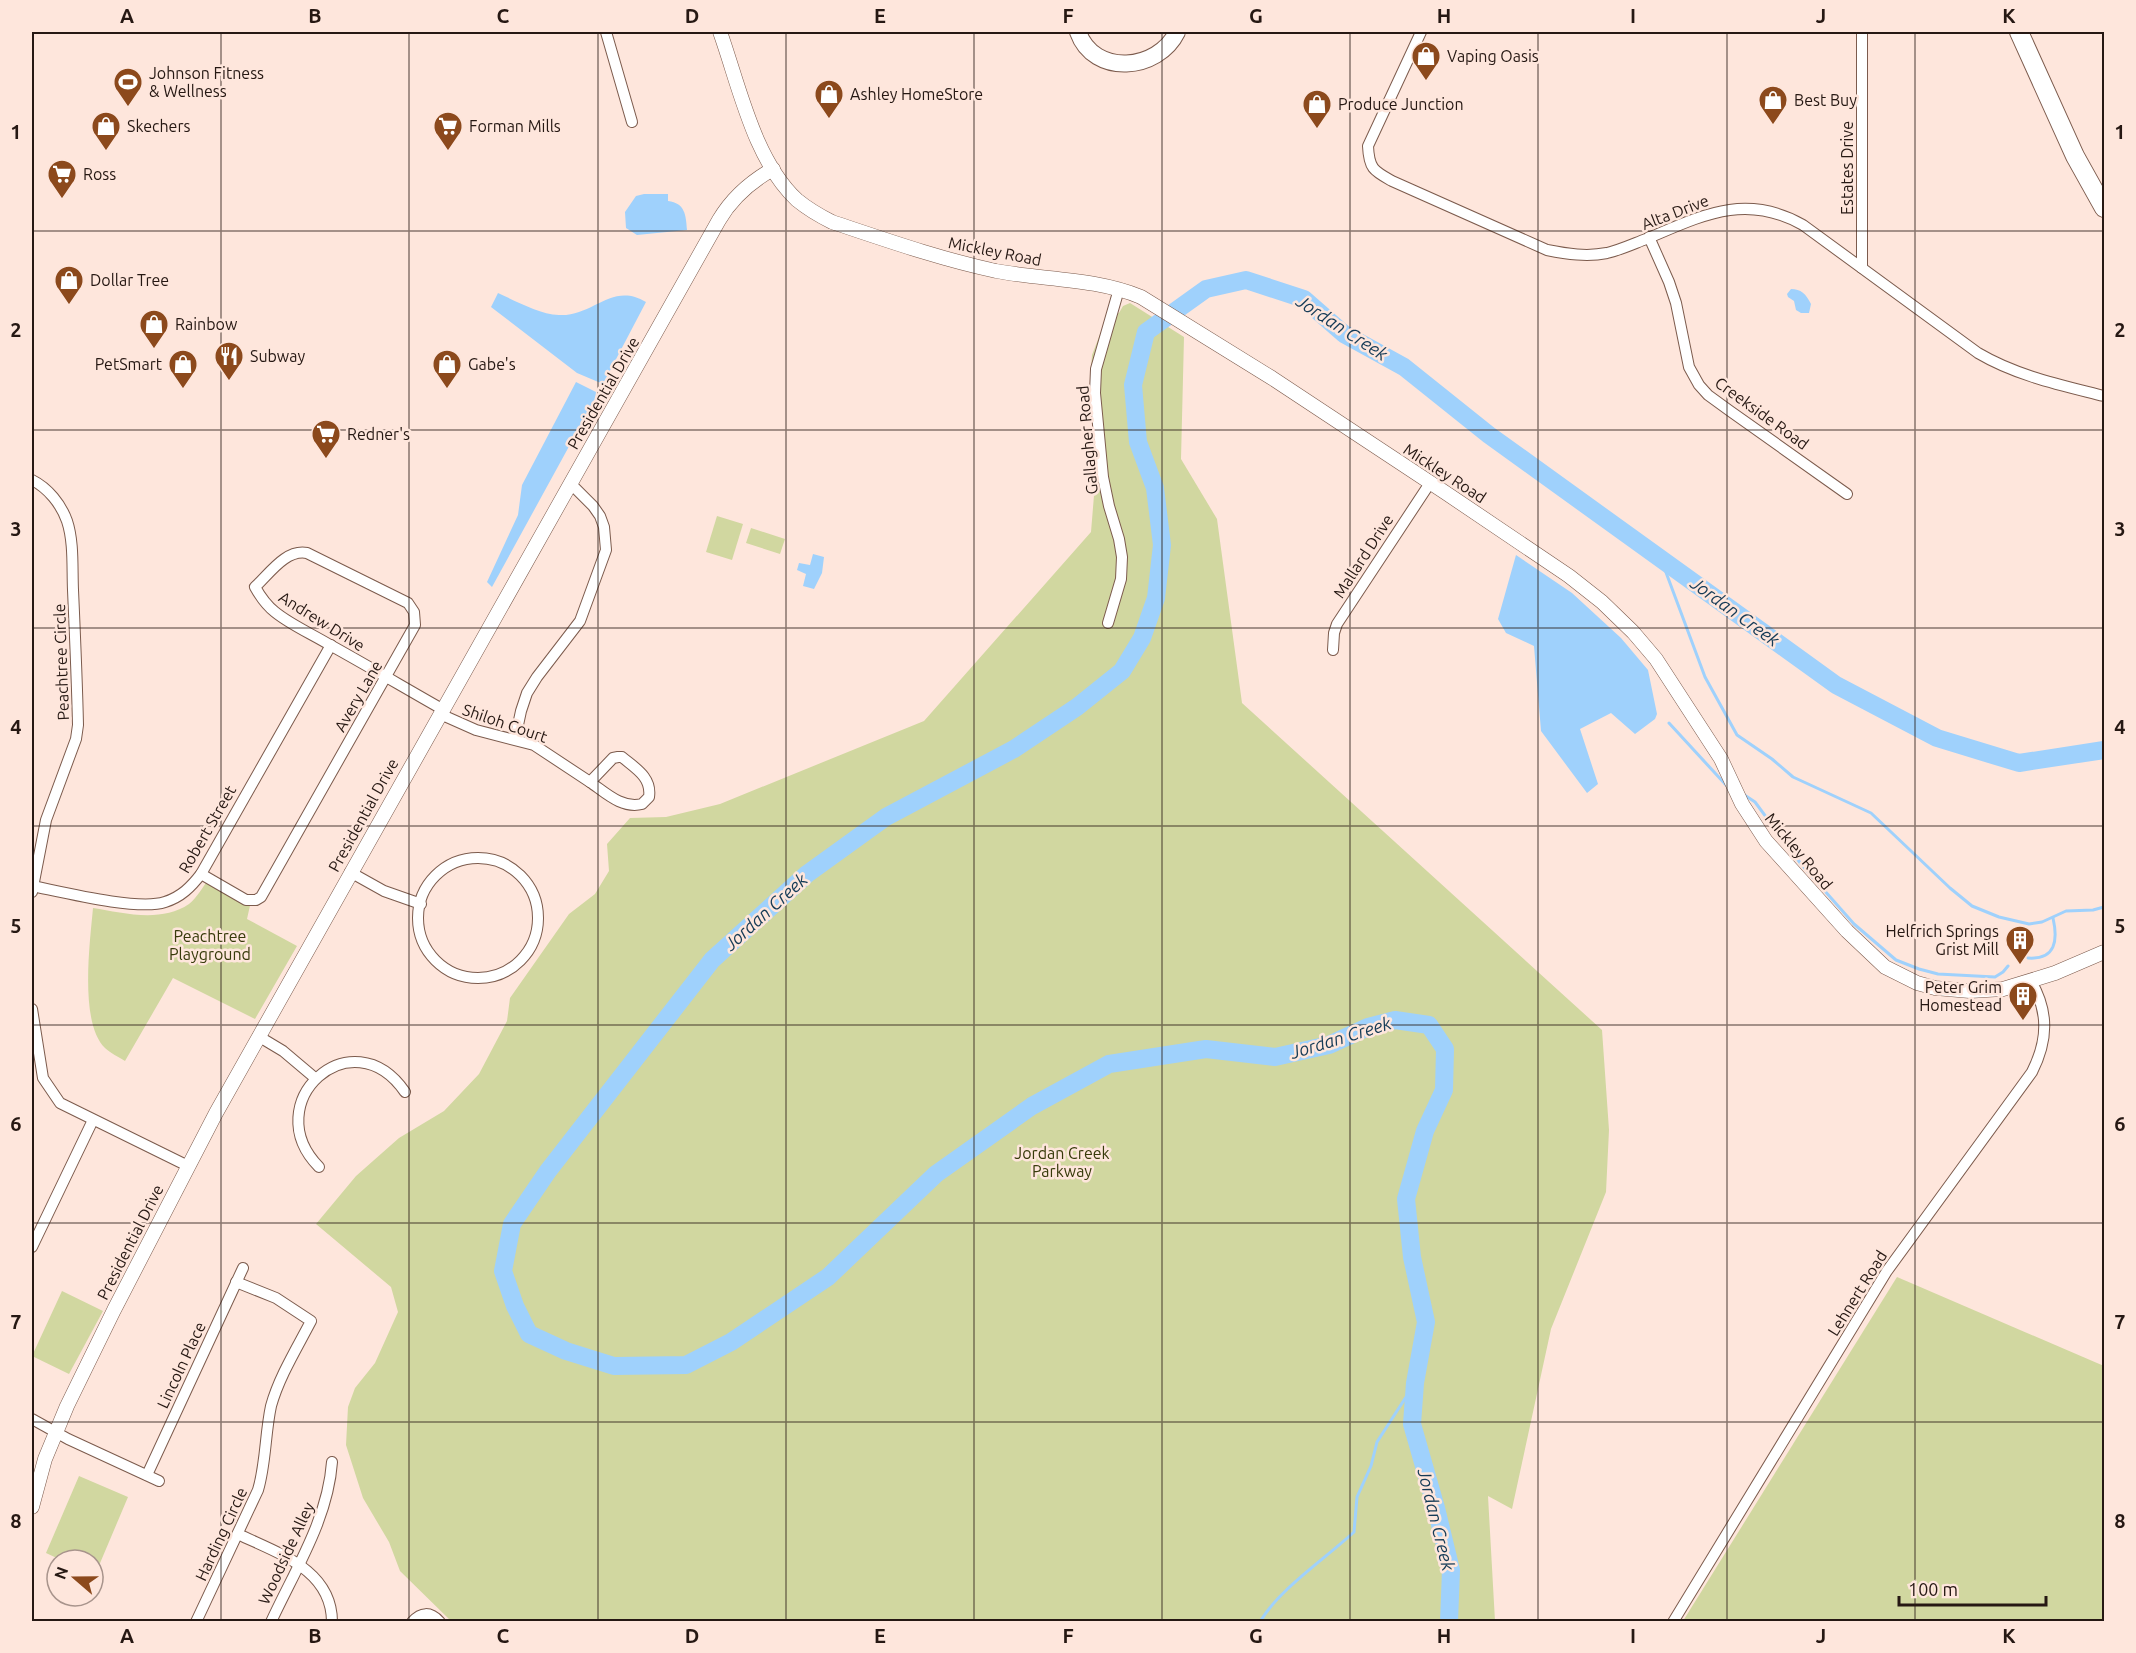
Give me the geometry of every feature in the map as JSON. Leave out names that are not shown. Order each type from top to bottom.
[{"type":"highway","points":[[1078,32],[1089,50],[1107,61],[1116,63],[1149,60],[1167,47],[1177,32]]},
{"type":"highway","points":[[2019,32],[2072,148],[2104,208]]},
{"type":"street","points":[[606,32],[632,122]]},
{"type":"street","name":"Mickley Road","points":[[720,32],[752,125],[773,170],[797,199],[817,214],[832,222],[959,263],[1119,289],[1141,297],[1203,335],[1569,576],[1618,617],[1656,659],[1721,759],[1742,804],[1780,859],[1865,950],[1886,967],[1917,983],[1955,991],[2003,989],[2031,981],[2104,952]]},
{"type":"street","name":"Alta Drive","points":[[1420,32],[1368,146],[1371,166],[1376,172],[1415,192],[1547,250],[1571,254],[1606,253],[1708,213],[1729,209],[1761,209],[1775,212],[1803,225],[1978,353],[1995,363],[2025,375],[2104,396]]},
{"type":"street","name":"Estates Drive","points":[[1862,32],[1862,268]]},
{"type":"street","name":"Presidential Drive","points":[[32,1507],[38,1481],[56,1432],[114,1310],[258,1036],[723,213],[745,188],[773,170]]},
{"type":"street","name":"Creekside Road","points":[[1649,237],[1676,303],[1689,367],[1698,385],[1730,411],[1847,494]]},
{"type":"street","name":"Gallagher Road","points":[[1108,623],[1120,579],[1122,557],[1119,539],[1108,506],[1103,477],[1095,393],[1096,369],[1119,289]]},
{"type":"street","name":"Peachtree Circle","points":[[32,480],[55,499],[69,529],[78,725],[76,738],[46,820],[32,888]]},
{"type":"street","name":"Mallard Drive","points":[[1333,650],[1337,624],[1430,483]]},
{"type":"street","points":[[515,740],[527,693],[537,676],[580,621],[606,550],[604,527],[600,516],[571,484]]},
{"type":"street","name":"Avery Lane","points":[[201,874],[246,900],[256,900],[261,897],[415,625],[414,612],[408,603],[300,552],[288,556],[255,587]]},
{"type":"street","name":"Andrew Drive","points":[[255,587],[260,597],[276,613],[441,712]]},
{"type":"street","name":"Robert Street","points":[[32,888],[140,905],[162,903],[179,896],[201,874],[331,645]]},
{"type":"street","name":"Shiloh Court","points":[[441,712],[476,730],[515,740],[546,752],[617,801],[627,805],[642,804],[650,794],[648,782],[644,776],[622,758],[613,758],[590,782]]},
{"type":"street","points":[[468,858],[493,859],[513,868],[529,885],[537,906],[536,928],[526,953],[509,970],[486,979],[463,978],[443,969],[426,951],[418,928],[421,904],[429,883],[445,867],[468,858]]},
{"type":"street","points":[[350,872],[384,891],[421,904]]},
{"type":"street","name":"Lehnert Road","points":[[1673,1622],[1887,1271],[2032,1072],[2042,1048],[2045,1021],[2038,994],[2031,981]]},
{"type":"street","points":[[32,1009],[43,1078],[60,1103],[188,1166]]},
{"type":"street","points":[[258,1036],[283,1051],[315,1078]]},
{"type":"street","points":[[319,1167],[307,1152],[298,1122],[303,1097],[315,1078],[331,1067],[342,1063],[365,1062],[387,1071],[405,1092]]},
{"type":"street","points":[[32,1247],[93,1120]]},
{"type":"street","name":"Lincoln Place","points":[[147,1475],[243,1268]]},
{"type":"street","name":"Harding Circle","points":[[196,1622],[254,1501],[262,1475],[269,1417],[276,1392],[311,1321],[276,1298],[236,1282]]},
{"type":"street","points":[[32,1419],[159,1481]]},
{"type":"street","name":"Woodside Alley","points":[[271,1622],[322,1514],[331,1481],[332,1462]]},
{"type":"street","points":[[238,1534],[298,1564],[317,1579],[330,1603],[332,1622]]},
{"type":"street","points":[[412,1622],[425,1613],[431,1614],[440,1622]]},
{"type":"green space","name":"Jordan Creek Parkway","points":[[1130,303],[1184,337],[1181,459],[1217,519],[1242,703],[1602,1030],[1609,1130],[1606,1192],[1551,1329],[1512,1509],[1488,1496],[1495,1621],[451,1621],[400,1571],[389,1542],[363,1498],[346,1445],[348,1407],[355,1388],[375,1363],[398,1312],[391,1287],[316,1224],[356,1176],[399,1138],[444,1111],[479,1074],[507,1021],[510,998],[569,914],[595,894],[609,871],[607,844],[630,818],[666,817],[720,804],[924,721],[1091,532],[1096,471],[1090,381],[1092,355],[1109,311],[1119,313],[1123,306]]},
{"type":"green space","points":[[717,516],[743,524],[732,560],[706,552]]},
{"type":"green space","points":[[751,528],[785,539],[780,554],[746,543]]},
{"type":"green space","name":"Peachtree Playground","points":[[209,879],[251,901],[247,919],[297,946],[255,1019],[173,978],[125,1061],[105,1048],[97,1036],[92,1020],[88,981],[93,908],[142,915],[178,910],[189,904]]},
{"type":"green space","points":[[1897,1277],[2104,1366],[2104,1621],[1683,1621]]},
{"type":"green space","points":[[62,1291],[103,1311],[69,1374],[32,1356]]},
{"type":"green space","points":[[79,1476],[128,1497],[105,1551],[105,1548],[48,1548]]},
{"type":"water","points":[[668,194],[668,201],[678,204],[684,211],[687,230],[637,235],[626,228],[625,212],[636,196]]},
{"type":"water","points":[[1791,289],[1800,291],[1807,297],[1811,304],[1809,313],[1796,310],[1794,301],[1787,294]]},
{"type":"water","points":[[498,293],[536,310],[559,315],[582,311],[612,297],[623,295],[646,302],[603,384],[577,373],[491,307]]},
{"type":"water","points":[[576,382],[596,392],[595,399],[492,587],[487,582],[518,515],[522,485]]},
{"type":"water","points":[[813,554],[824,557],[822,573],[814,589],[803,586],[806,574],[797,570],[799,563],[810,565]]},
{"type":"water","points":[[1516,555],[1572,593],[1621,638],[1648,670],[1657,714],[1655,719],[1635,734],[1611,713],[1580,729],[1598,784],[1587,793],[1541,731],[1534,646],[1506,633],[1498,619]]},
{"type":"waterway","name":"Jordan Creek","points":[[1449,1622],[1451,1570],[1412,1424],[1415,1383],[1426,1322],[1412,1257],[1406,1199],[1425,1131],[1444,1090],[1445,1049],[1429,1025],[1395,1020],[1368,1027],[1329,1045],[1275,1057],[1206,1049],[1109,1064],[1032,1106],[936,1174],[828,1277],[731,1342],[686,1365],[614,1366],[566,1351],[529,1334],[515,1306],[503,1271],[512,1224],[548,1171],[712,960],[807,874],[886,817],[1014,749],[1077,707],[1122,671],[1142,638],[1156,598],[1162,545],[1155,488],[1138,442],[1133,385],[1146,332],[1206,289],[1246,280],[1304,299],[1344,334],[1404,367],[1489,435],[1836,685],[1937,738],[2019,763],[2104,750]]},
{"type":"waterway","points":[[1661,559],[1705,677],[1737,735],[1772,759],[1793,777],[1871,813],[1972,906],[1999,917],[2029,924],[2042,922],[2066,911],[2093,910],[2104,907]]},
{"type":"waterway","points":[[1669,723],[1726,785]]},
{"type":"waterway","points":[[1743,794],[1755,802],[1801,864],[1854,924],[1896,960],[1938,974],[1995,977],[2008,966]]},
{"type":"waterway","points":[[2028,958],[2037,958],[2050,952],[2055,941],[2053,918]]},
{"type":"waterway","name":"Jordan Creek","points":[[1260,1622],[1290,1586],[1354,1532],[1357,1497],[1371,1466],[1377,1442],[1415,1383]]},
{"type":"place","name":"Vaping Oasis","points":[[1426,82]]},
{"type":"place","name":"Johnson Fitness & Wellness","points":[[128,108]]},
{"type":"place","name":"Ashley HomeStore","points":[[829,120]]},
{"type":"place","name":"Best Buy","points":[[1773,126]]},
{"type":"place","name":"Produce Junction","points":[[1317,130]]},
{"type":"place","name":"Skechers","points":[[106,152]]},
{"type":"place","name":"Forman Mills","points":[[448,152]]},
{"type":"place","name":"Ross","points":[[62,200]]},
{"type":"place","name":"Dollar Tree","points":[[69,306]]},
{"type":"place","name":"Rainbow","points":[[154,350]]},
{"type":"place","name":"Subway","points":[[229,382]]},
{"type":"place","name":"PetSmart","points":[[183,390]]},
{"type":"place","name":"Gabe's","points":[[447,390]]},
{"type":"place","name":"Redner's","points":[[326,460]]},
{"type":"place","name":"Helfrich Springs Grist Mill","points":[[2020,966]]},
{"type":"place","name":"Peter Grim Homestead","points":[[2023,1022]]}]
